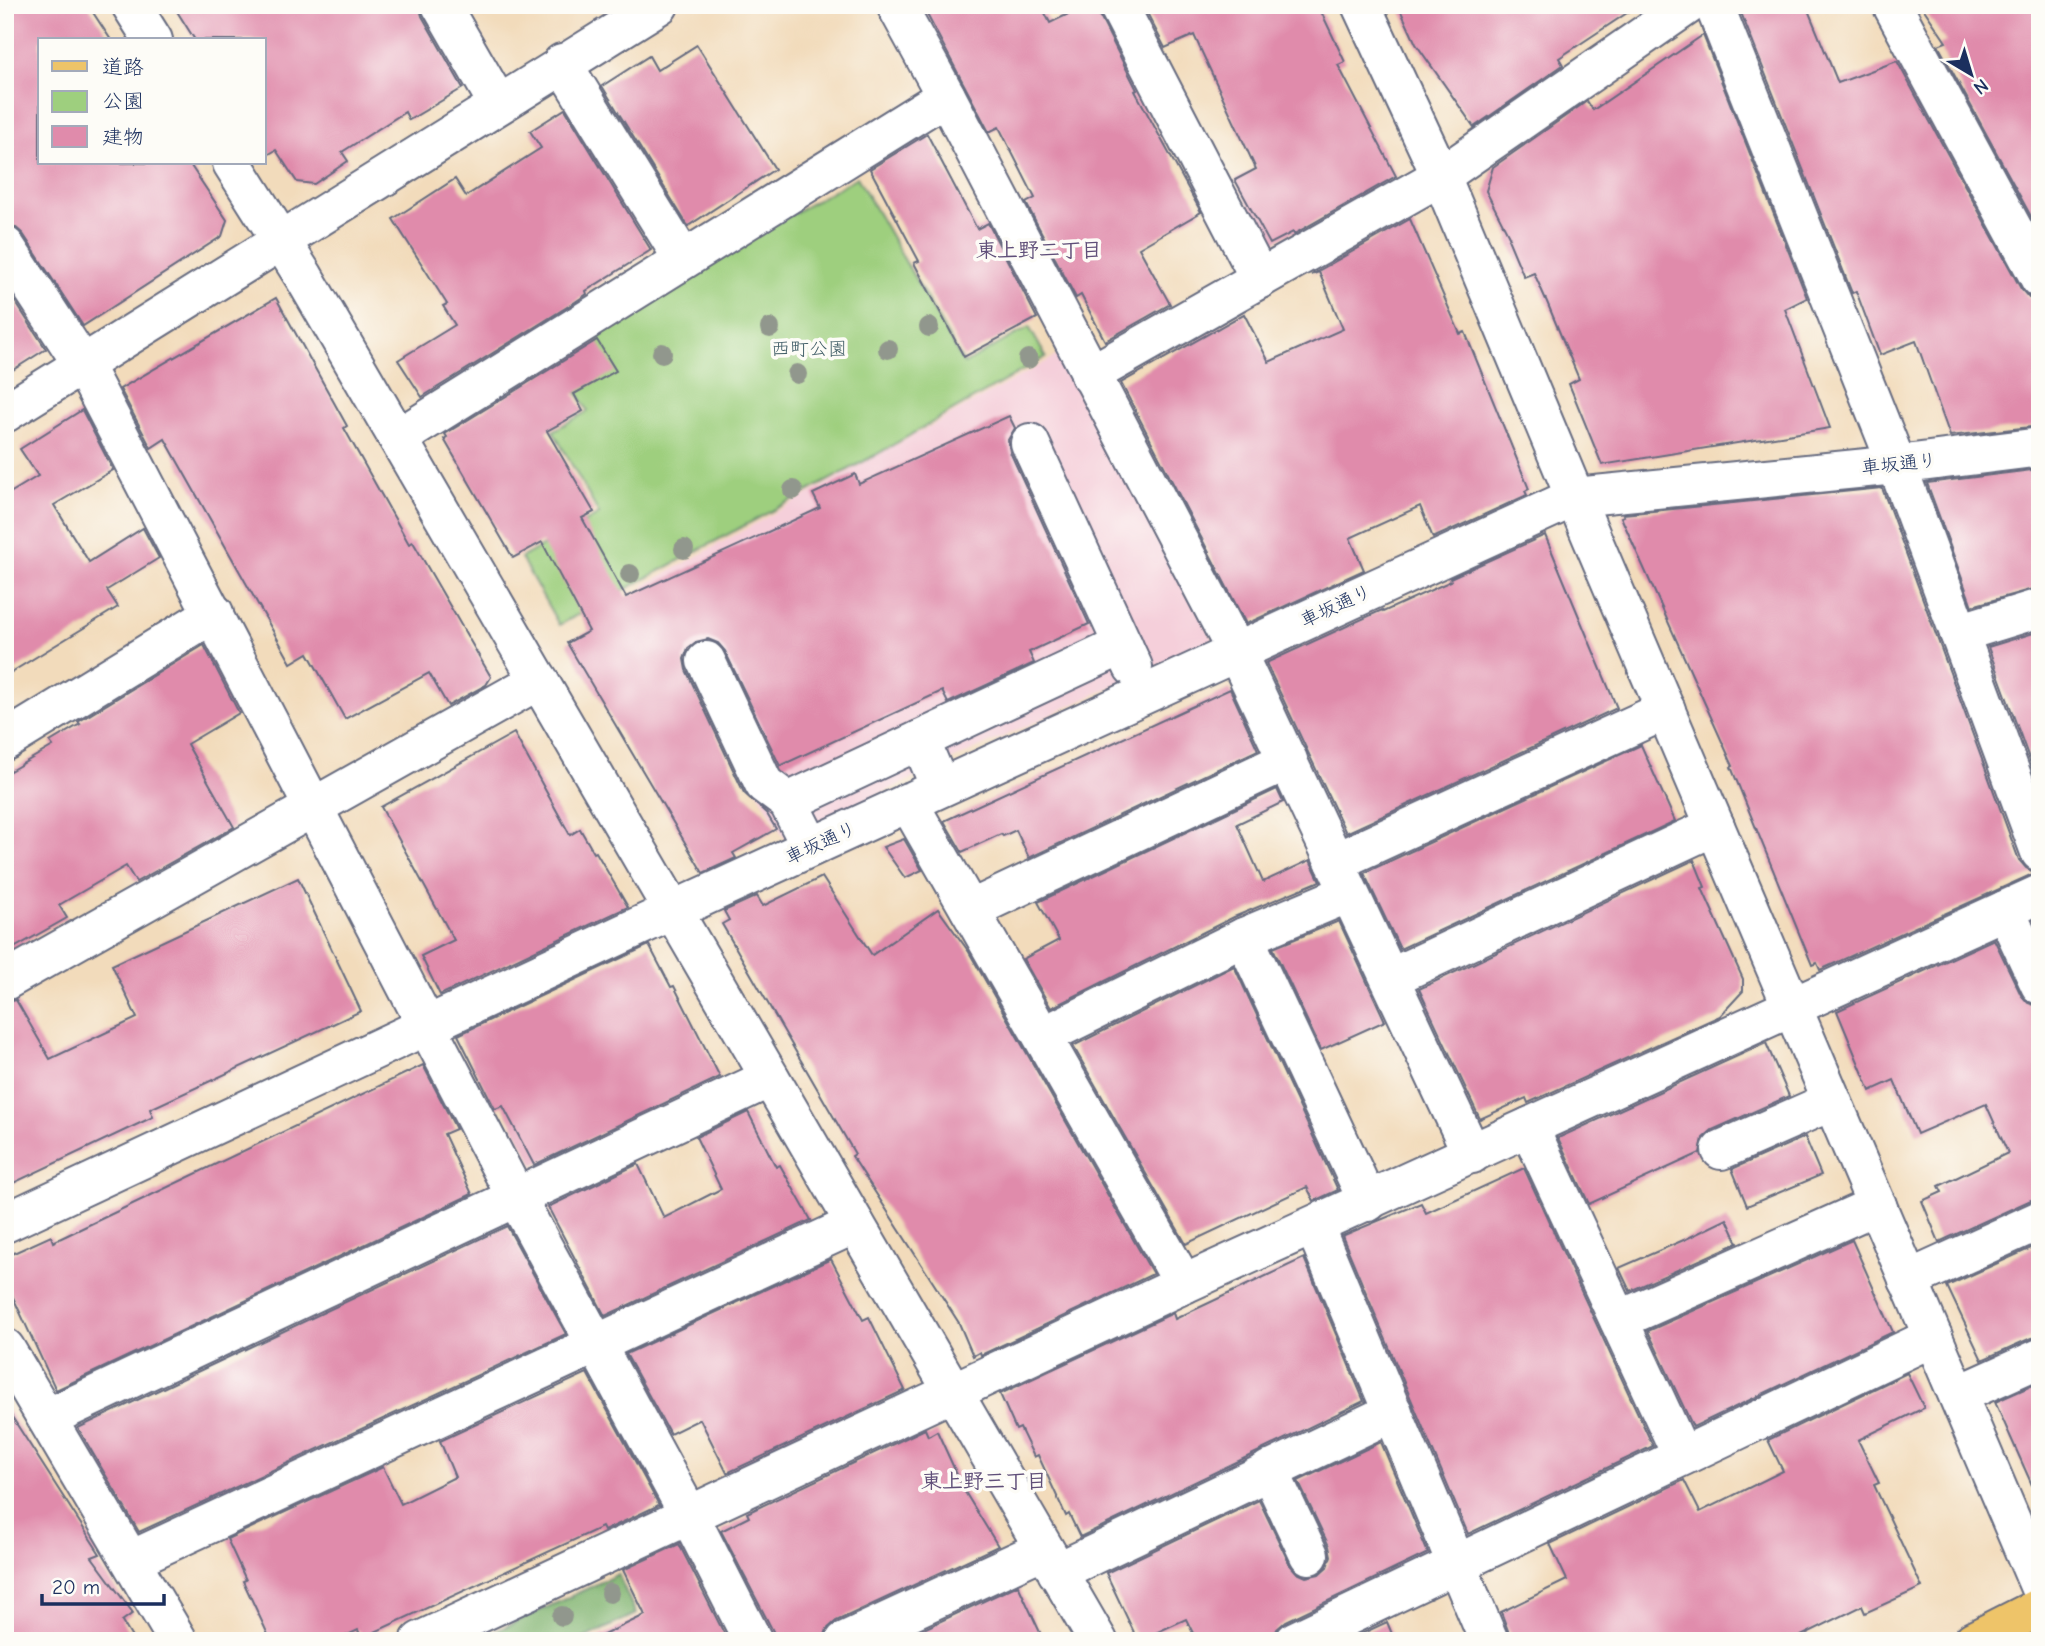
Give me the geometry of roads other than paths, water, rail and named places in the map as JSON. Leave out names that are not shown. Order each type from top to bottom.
[{"type":"main road","points":[[1973,1641],[2040,1607]]},
{"type":"street","points":[[131,5],[152,38]]},
{"type":"street","points":[[441,5],[498,104]]},
{"type":"street","points":[[5,413],[562,63],[659,5]]},
{"type":"street","points":[[896,5],[1237,651],[1472,1154]]},
{"type":"street","points":[[1118,5],[1260,279]]},
{"type":"street","points":[[1361,5],[1441,176],[2040,1588]]},
{"type":"street","points":[[1090,375],[1441,176],[1688,5]]},
{"type":"street","points":[[1714,5],[1896,465],[2040,852]]},
{"type":"street","points":[[1892,5],[2040,279]]},
{"type":"street","points":[[562,63],[683,259]]},
{"type":"street","points":[[398,438],[946,96]]},
{"type":"street","points":[[233,164],[283,240],[1098,1641]]},
{"type":"street","points":[[5,246],[83,365],[516,1197],[689,1515],[753,1641]]},
{"type":"street","points":[[1030,443],[1145,693]]},
{"type":"street","name":"車坂通り","points":[[5,1223],[811,847],[1575,497],[1896,465],[2040,447]]},
{"type":"street","points":[[1959,633],[2040,608]]},
{"type":"street","points":[[5,741],[214,613]]},
{"type":"street","points":[[788,802],[1123,645]]},
{"type":"street","points":[[706,661],[764,784],[788,802],[811,847]]},
{"type":"street","points":[[5,981],[539,680]]},
{"type":"street","points":[[1043,1036],[1244,937],[1342,877],[1666,710]]},
{"type":"street","points":[[920,740],[924,795],[970,909],[1184,1284]]},
{"type":"street","points":[[970,909],[1288,760]]},
{"type":"street","points":[[1390,978],[1715,826]]},
{"type":"street","points":[[420,1641],[473,1630],[689,1515],[1184,1284],[2040,894]]},
{"type":"street","points":[[2004,910],[2040,985]]},
{"type":"street","points":[[1244,937],[1368,1202]]},
{"type":"street","points":[[47,1418],[770,1078]]},
{"type":"street","points":[[1721,1150],[1832,1101]]},
{"type":"street","points":[[1529,1127],[1682,1456]]},
{"type":"street","points":[[1619,1320],[1877,1205]]},
{"type":"street","points":[[1908,1280],[2040,1220]]},
{"type":"street","points":[[131,1560],[855,1224]]},
{"type":"street","points":[[1314,1226],[1489,1641]]},
{"type":"street","points":[[1295,1641],[1933,1337]]},
{"type":"street","points":[[5,1348],[178,1641]]},
{"type":"street","points":[[1958,1395],[2040,1357]]},
{"type":"street","points":[[845,1641],[1269,1470],[1393,1412]]},
{"type":"street","points":[[1269,1470],[1309,1555]]},
{"type":"district","name":"東上野二丁目","points":[[1039,250]]},
{"type":"district","name":"東上野三丁目","points":[[984,1481]]},
{"type":"park label","name":"西町公園","points":[[809,349]]}]
